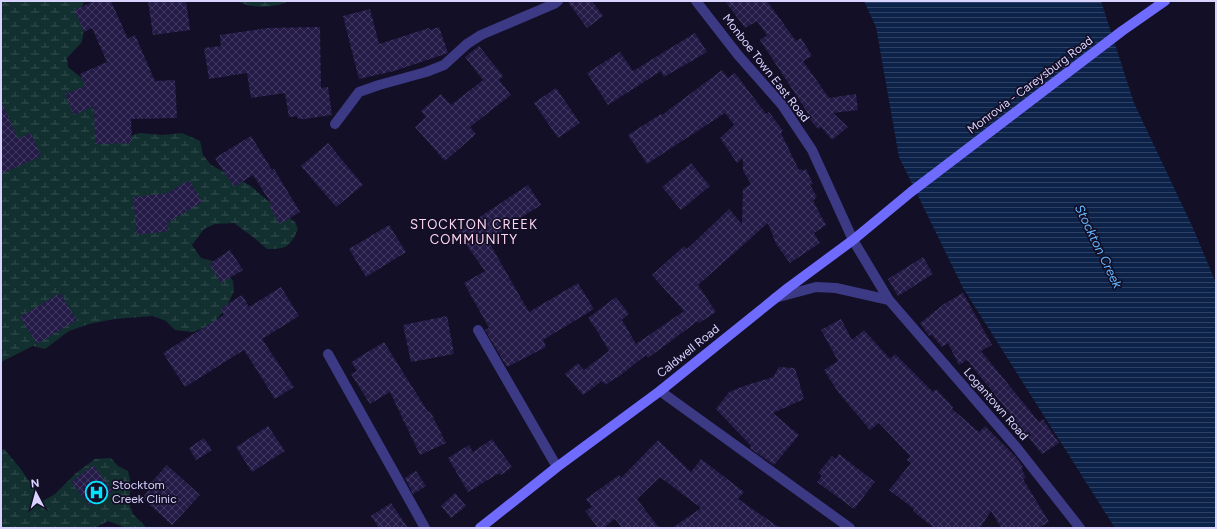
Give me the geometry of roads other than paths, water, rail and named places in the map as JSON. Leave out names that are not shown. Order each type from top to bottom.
[{"type":"main road","name":"Monrovia - Careysburg Road","points":[[911,192],[1122,31],[1165,1]]},
{"type":"main road","name":"Caldwell Road","points":[[480,528],[557,467],[660,391],[775,298],[853,240],[911,192]]},
{"type":"street","points":[[335,124],[359,92],[426,72],[444,65],[467,44],[481,35],[558,1]]},
{"type":"street","name":"Monboe Town East Road","points":[[696,1],[738,55],[782,105],[812,150],[853,240]]},
{"type":"street","name":"Logantown Road","points":[[853,240],[889,300],[1017,448],[1080,528]]},
{"type":"street","points":[[775,298],[816,288],[836,288],[889,300]]},
{"type":"street","points":[[478,330],[557,467]]},
{"type":"street","points":[[328,354],[425,528]]},
{"type":"street","points":[[660,391],[850,528]]},
{"type":"water","name":"Stockton Creek","points":[[864,1],[1101,1],[1134,103],[1193,228],[1216,283],[1216,528],[1115,528],[963,288],[899,157],[876,27]]},
{"type":"place","name":"Stocktom Creek Clinic","points":[[96,492]]},
{"type":"district","name":"STOCKTON CREEK COMMUNITY","points":[[474,232]]}]
